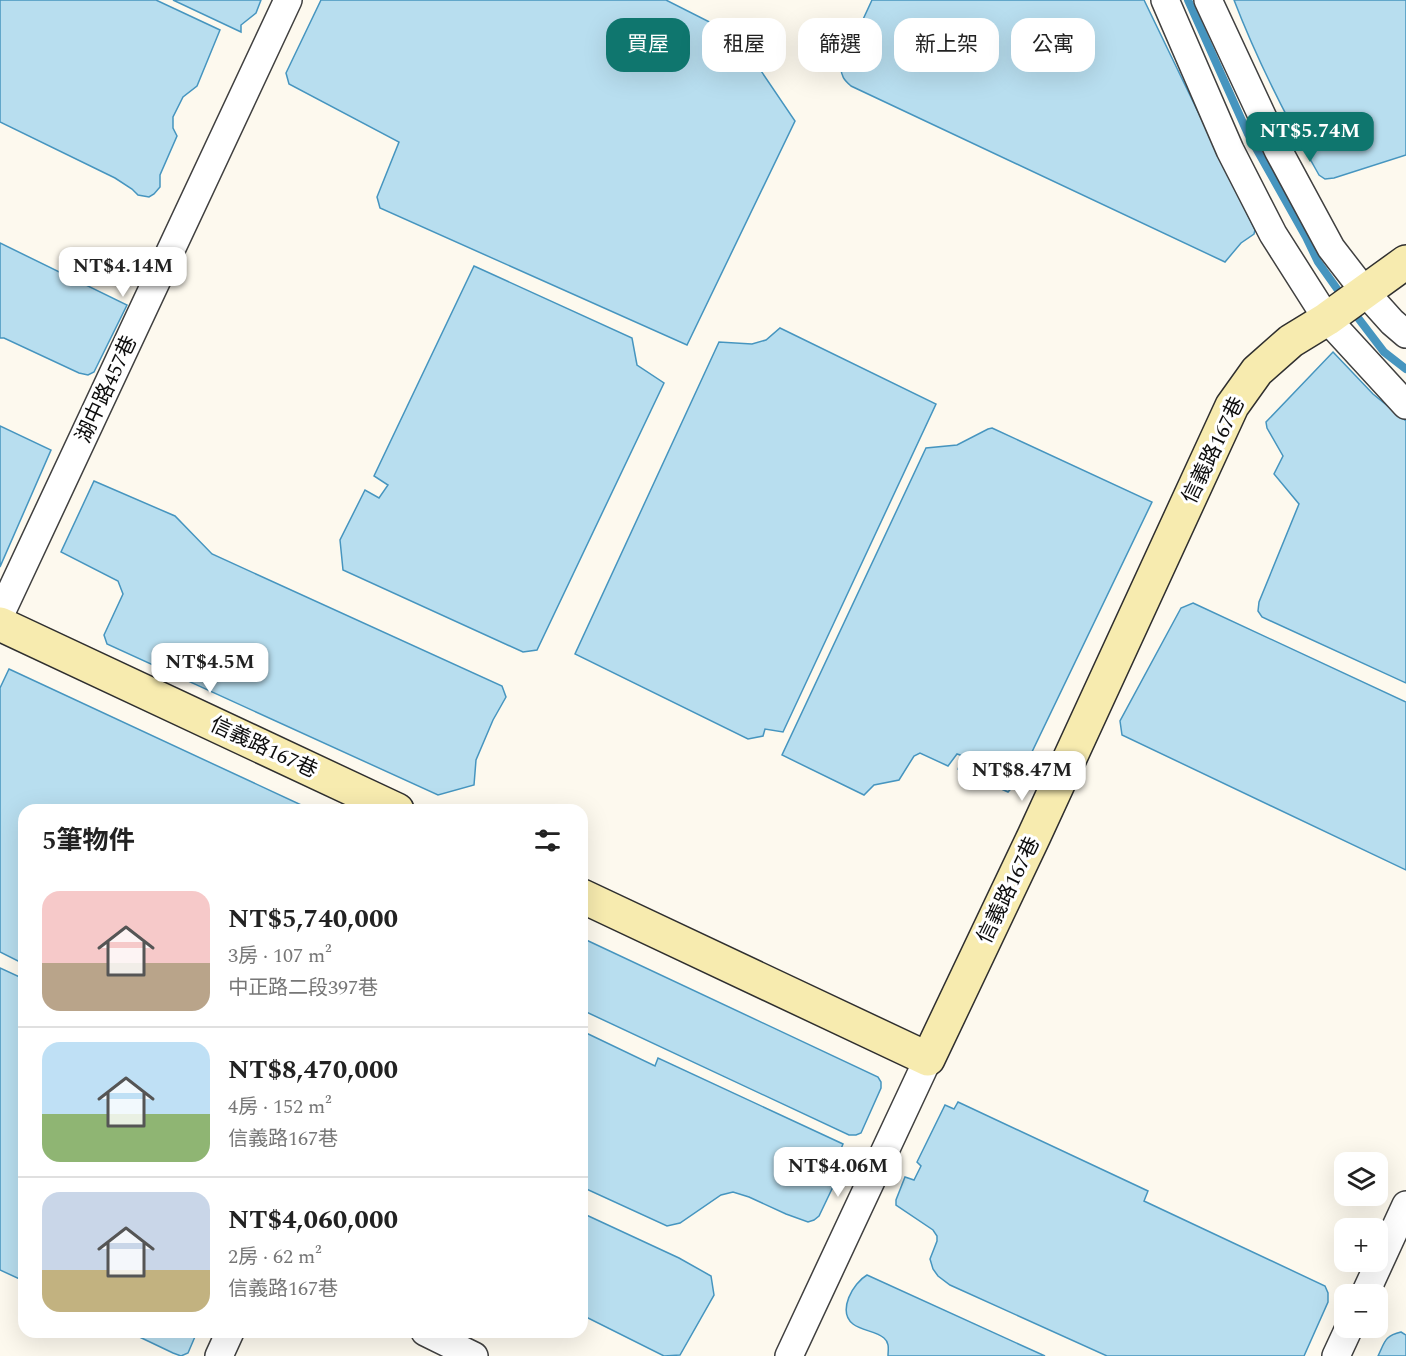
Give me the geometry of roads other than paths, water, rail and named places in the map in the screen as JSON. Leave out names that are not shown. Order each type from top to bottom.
[{"type":"street","name":"湖中路457巷","points":[[0,615],[288,0]]},
{"type":"street","points":[[1165,0],[1230,150],[1267,223],[1347,305],[1406,405]]},
{"type":"street","points":[[1208,0],[1278,150],[1331,248],[1347,305]]},
{"type":"street","name":"信義路167巷","points":[[928,1059],[1034,836],[1232,405],[1257,371],[1291,341],[1347,305],[1406,262]]},
{"type":"street","points":[[1347,305],[1392,322],[1406,334]]},
{"type":"street","name":"信義路167巷","points":[[0,624],[385,804]]},
{"type":"street","points":[[588,900],[928,1059],[789,1356]]},
{"type":"street","points":[[1370,1284],[1406,1205]]},
{"type":"street","points":[[219,1356],[227,1338]]},
{"type":"street","points":[[437,1338],[474,1356]]},
{"type":"street","points":[[1336,1356],[1344,1338]]},
{"type":"water","points":[[0,0],[156,0],[220,30],[197,86],[183,97],[173,117],[173,128],[177,136],[160,175],[160,187],[154,194],[149,197],[138,195],[115,178],[0,122]]},
{"type":"water","points":[[173,0],[261,0],[256,13],[241,25],[241,32]]},
{"type":"water","points":[[321,0],[666,0],[702,18],[702,72],[762,72],[795,121],[687,345],[380,208],[377,197],[399,142],[289,84],[286,73]]},
{"type":"water","points":[[872,0],[1144,0],[1255,230],[1254,234],[1241,243],[1225,262],[851,86],[843,78],[842,72],[882,72],[882,18],[864,18]]},
{"type":"water","points":[[1234,0],[1406,0],[1406,155],[1334,178],[1325,179],[1319,175],[1273,89]]},
{"type":"water","points":[[0,243],[127,305],[94,372],[88,375],[79,373],[0,338]]},
{"type":"water","points":[[474,266],[632,338],[637,365],[664,383],[537,650],[523,652],[343,570],[340,540],[365,490],[379,498],[388,485],[374,476]]},
{"type":"water","points":[[780,328],[936,404],[783,732],[765,729],[763,736],[748,739],[575,654],[719,342],[752,344],[766,340]]},
{"type":"water","points":[[1333,352],[1373,394],[1406,421],[1406,683],[1262,617],[1258,611],[1259,602],[1299,504],[1274,474],[1283,456],[1266,422]]},
{"type":"water","points":[[0,426],[51,450],[0,567]]},
{"type":"water","points":[[992,428],[1152,502],[1018,781],[1008,792],[958,769],[963,756],[957,754],[948,766],[920,753],[914,756],[899,780],[874,785],[864,795],[782,755],[926,448],[957,445]]},
{"type":"water","points":[[94,481],[175,516],[212,554],[502,686],[506,697],[493,720],[476,760],[474,785],[438,795],[107,644],[104,635],[123,594],[118,581],[61,552]]},
{"type":"water","points":[[1193,603],[1406,702],[1406,870],[1122,735],[1120,721],[1181,608]]},
{"type":"water","points":[[9,669],[299,804],[18,804],[18,961],[0,952],[0,688]]},
{"type":"water","points":[[588,941],[878,1077],[881,1088],[861,1133],[849,1135],[588,1013]]},
{"type":"water","points":[[0,968],[18,976],[18,1278],[0,1270]]},
{"type":"water","points":[[588,1034],[655,1066],[658,1058],[843,1144],[838,1160],[841,1170],[819,1216],[814,1220],[808,1222],[733,1192],[721,1195],[680,1223],[667,1226],[588,1190]]},
{"type":"water","points":[[958,1102],[1148,1191],[1144,1201],[1325,1286],[1328,1302],[1304,1356],[1107,1356],[950,1285],[938,1276],[930,1259],[937,1236],[933,1230],[896,1205],[896,1200],[905,1177],[914,1180],[921,1166],[917,1162],[945,1105],[954,1109]]},
{"type":"water","points":[[588,1216],[679,1258],[711,1276],[714,1295],[680,1355],[664,1356],[588,1318]]},
{"type":"water","points":[[867,1275],[1045,1356],[888,1356],[886,1340],[853,1324],[846,1312],[852,1291]]},
{"type":"water","points":[[1401,1332],[1406,1335],[1406,1356],[1378,1356],[1384,1343]]},
{"type":"water","points":[[142,1338],[194,1338],[188,1353],[181,1356]]},
{"type":"waterway","points":[[1188,0],[1248,134],[1318,262],[1345,300]]},
{"type":"waterway","points":[[1352,310],[1384,352],[1406,369]]}]
